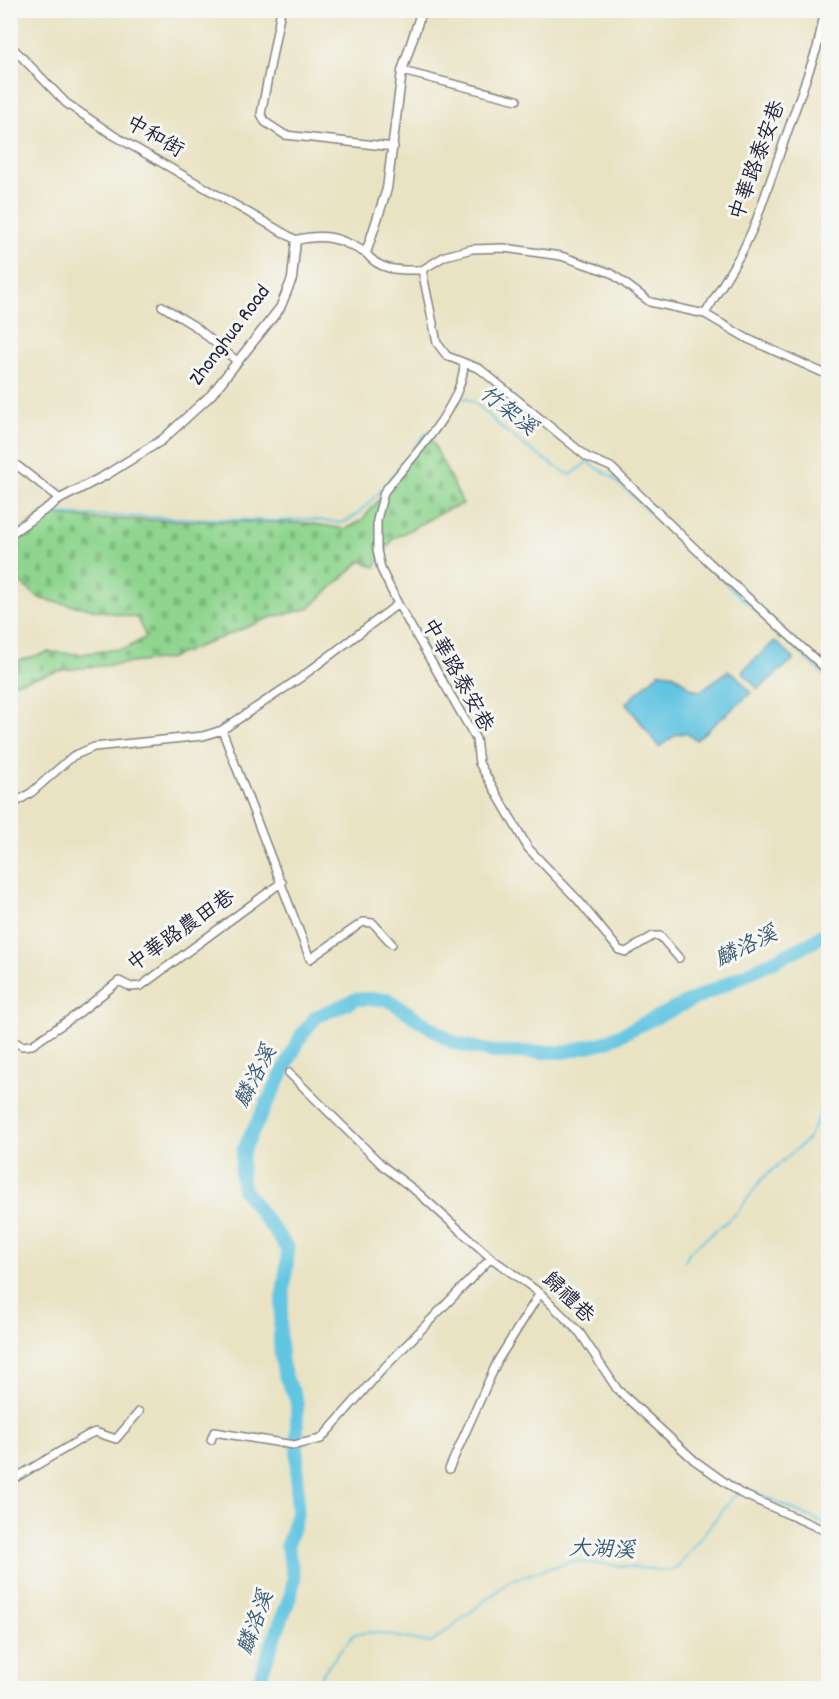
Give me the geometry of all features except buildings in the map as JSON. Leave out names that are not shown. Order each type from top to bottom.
[{"type":"street","points":[[281,10],[261,114],[265,122],[285,135],[394,147]]},
{"type":"street","points":[[366,253],[387,189],[402,71],[422,10]]},
{"type":"street","name":"中華路泰安巷","points":[[705,314],[743,250],[755,224],[817,48],[825,10]]},
{"type":"street","name":"中和街","points":[[10,45],[66,103],[113,135],[296,240]]},
{"type":"street","points":[[402,71],[517,100]]},
{"type":"street","points":[[296,240],[319,234],[346,242],[366,253],[372,262],[382,267],[422,270],[445,256],[472,249],[504,248],[561,256],[611,273],[650,302],[705,314],[748,339],[828,375]]},
{"type":"street","name":"Zhonghua Road","points":[[10,534],[60,499],[106,475],[162,440],[212,395],[286,296],[295,263],[296,240]]},
{"type":"street","points":[[422,270],[437,343],[447,356],[480,369],[588,457],[611,467],[710,563],[828,671]]},
{"type":"street","points":[[162,306],[196,327],[238,362]]},
{"type":"street","name":"中華路泰安巷","points":[[464,364],[461,385],[430,435],[384,492],[378,506],[377,550],[381,570],[398,604],[476,739],[479,763],[528,848],[578,900],[619,950],[626,952],[653,936],[660,936],[679,958]]},
{"type":"street","points":[[10,460],[60,499]]},
{"type":"street","points":[[10,806],[73,756],[94,747],[203,736],[222,730],[300,678],[398,604]]},
{"type":"street","points":[[222,730],[310,959],[363,922],[374,923],[392,944]]},
{"type":"street","name":"中華路農田巷","points":[[10,1039],[22,1046],[32,1045],[79,1013],[119,981],[131,987],[141,986],[282,882]]},
{"type":"street","name":"歸禮巷","points":[[289,1073],[383,1166],[417,1192],[491,1258],[540,1293],[580,1333],[617,1389],[694,1460],[740,1493],[828,1532]]},
{"type":"street","points":[[211,1440],[214,1432],[294,1444],[306,1444],[321,1439],[381,1371],[491,1258]]},
{"type":"street","points":[[449,1469],[498,1360],[540,1293]]},
{"type":"street","points":[[10,1481],[95,1432],[116,1439],[139,1412]]},
{"type":"green space","points":[[428,432],[463,504],[446,510],[393,539],[375,567],[361,561],[308,609],[272,617],[168,659],[63,670],[11,684],[11,663],[48,652],[81,654],[127,648],[146,637],[137,618],[41,599],[11,576],[11,539],[43,514],[97,519],[308,523],[346,529],[361,521],[388,489]]},
{"type":"water","points":[[775,641],[794,659],[758,689],[742,671]]},
{"type":"water","points":[[728,671],[736,675],[751,693],[696,740],[686,733],[677,734],[659,747],[626,703],[660,672],[674,675],[694,690],[700,691]]},
{"type":"waterway","name":"竹架溪","points":[[457,400],[459,397],[472,401],[528,448],[571,475],[587,462],[612,477],[828,679]]},
{"type":"waterway","name":"竹架溪","points":[[45,514],[279,521],[309,519],[342,523],[354,517],[378,494],[425,434],[433,436],[445,420]]},
{"type":"waterway","name":"麟洛溪","points":[[269,1688],[261,1674],[291,1594],[294,1578],[287,1546],[297,1513],[297,1405],[285,1375],[280,1344],[288,1249],[243,1189],[241,1175],[243,1151],[302,1034],[316,1017],[357,999],[387,999],[454,1043],[493,1052],[565,1052],[605,1042],[813,942],[828,931]]},
{"type":"waterway","points":[[685,1261],[689,1252],[737,1213],[762,1179],[808,1139],[819,1115],[828,1072]]},
{"type":"waterway","name":"大湖溪","points":[[311,1688],[354,1634],[373,1632],[431,1643],[511,1580],[572,1561],[670,1571],[678,1566],[733,1497],[748,1489],[828,1525]]}]
